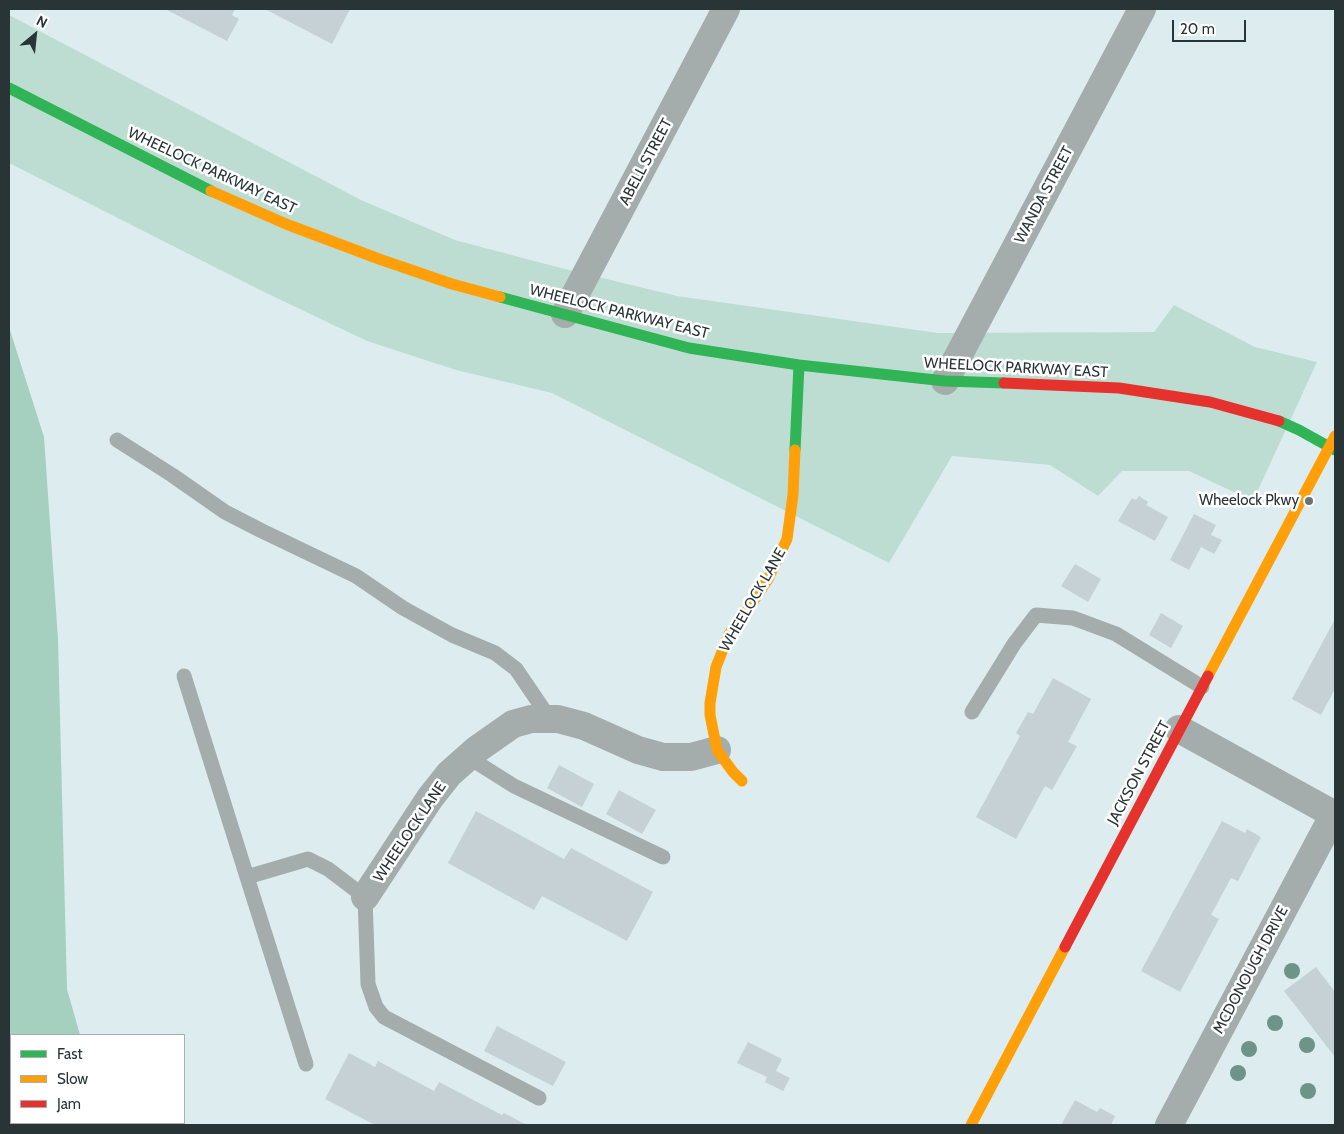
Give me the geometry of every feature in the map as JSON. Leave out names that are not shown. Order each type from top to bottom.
[{"type":"street","name":"ABELL STREET","points":[[565,314],[726,9]]},
{"type":"street","name":"WANDA STREET","points":[[945,381],[1142,9]]},
{"type":"street","name":"WHEELOCK PARKWAY EAST","points":[[13,90],[204,188],[286,224],[443,281],[689,348],[799,365],[945,381],[1119,388],[1210,402],[1274,419],[1299,430],[1332,449]]},
{"type":"street","name":"WHEELOCK LANE","points":[[365,897],[430,798],[449,774],[476,750],[513,724],[531,719],[558,719],[584,726],[638,750],[664,757],[691,756],[717,750],[710,715],[716,667],[729,634],[768,580],[787,539],[793,495],[799,365]]},
{"type":"street","name":"JACKSON STREET","points":[[971,1125],[1179,729],[1332,449],[1335,436]]},
{"type":"street","points":[[1179,729],[1335,815]]},
{"type":"street","points":[[717,750],[742,781]]},
{"type":"street","name":"MCDONOUGH DRIVE","points":[[1169,1125],[1335,815]]},
{"type":"lane","points":[[116,440],[172,475],[225,512],[356,576],[403,608],[452,635],[495,653],[516,669],[550,719]]},
{"type":"lane","points":[[972,712],[1014,644],[1036,615],[1073,618],[1116,634],[1202,687]]},
{"type":"lane","points":[[184,676],[306,1064]]},
{"type":"lane","points":[[468,757],[514,786],[663,857]]},
{"type":"lane","points":[[247,876],[308,859],[328,869],[365,897],[368,984],[376,1007],[384,1017],[540,1098]]},
{"type":"green space","points":[[9,15],[361,200],[455,240],[677,296],[938,333],[1154,332],[1174,305],[1255,347],[1317,362],[1253,501],[1189,471],[1122,471],[1098,496],[1050,465],[952,456],[889,563],[552,393],[456,370],[367,341],[262,291],[9,163]]},
{"type":"green space","points":[[9,327],[44,437],[58,639],[67,989],[80,1034],[10,1034],[10,1124],[104,1125],[9,1125]]},
{"type":"building","points":[[165,9],[235,9],[232,15],[239,19],[227,41]]},
{"type":"building","points":[[265,9],[350,9],[332,44]]},
{"type":"building","points":[[1139,496],[1148,502],[1146,505],[1168,517],[1155,541],[1118,521],[1132,498],[1136,500]]},
{"type":"building","points":[[1194,514],[1216,525],[1211,535],[1222,540],[1214,554],[1201,547],[1189,570],[1170,560]]},
{"type":"building","points":[[1075,564],[1101,579],[1088,602],[1061,586]]},
{"type":"building","points":[[1161,613],[1183,626],[1171,648],[1149,635]]},
{"type":"building","points":[[1335,619],[1335,689],[1321,715],[1292,699]]},
{"type":"building","points":[[1053,678],[1091,699],[1068,742],[1077,746],[1052,790],[1045,786],[1016,839],[976,817],[1020,736],[1016,733],[1028,712],[1033,714]]},
{"type":"building","points":[[559,765],[594,784],[582,807],[547,788]]},
{"type":"building","points":[[619,790],[656,810],[642,834],[606,814]]},
{"type":"building","points":[[476,811],[564,859],[571,848],[653,892],[627,941],[542,896],[534,910],[448,863]]},
{"type":"building","points":[[1222,821],[1245,833],[1247,829],[1261,837],[1238,881],[1231,878],[1211,915],[1219,919],[1180,992],[1141,971]]},
{"type":"building","points":[[1316,967],[1335,992],[1335,1057],[1284,991]]},
{"type":"building","points":[[497,1026],[566,1062],[553,1086],[484,1051]]},
{"type":"building","points":[[748,1042],[782,1059],[776,1071],[790,1078],[783,1091],[765,1082],[767,1077],[737,1063]]},
{"type":"building","points":[[349,1053],[375,1067],[378,1061],[434,1091],[439,1082],[502,1115],[504,1113],[527,1125],[375,1125],[325,1099]]},
{"type":"building","points":[[1075,1100],[1097,1112],[1100,1108],[1115,1116],[1111,1125],[1061,1125]]},
{"type":"traffic: fast","points":[[9,88],[211,191]]},
{"type":"traffic: fast","points":[[500,297],[689,348],[799,365],[945,381],[1004,383]]},
{"type":"traffic: fast","points":[[795,450],[799,365]]},
{"type":"traffic: fast","points":[[1279,421],[1335,450]]},
{"type":"traffic: slow","points":[[211,191],[286,224],[379,259],[452,284],[500,297]]},
{"type":"traffic: slow","points":[[1208,676],[1335,436]]},
{"type":"traffic: slow","points":[[742,781],[717,750],[710,715],[710,703],[716,667],[729,634],[743,617],[768,579],[787,539],[793,495],[795,450]]},
{"type":"traffic: slow","points":[[971,1125],[1065,947]]},
{"type":"traffic: jam","points":[[1004,383],[1119,388],[1210,402],[1279,421]]},
{"type":"traffic: jam","points":[[1065,947],[1208,676]]},
{"type":"place","name":"Wheelock Pkwy","points":[[1309,501]]}]
